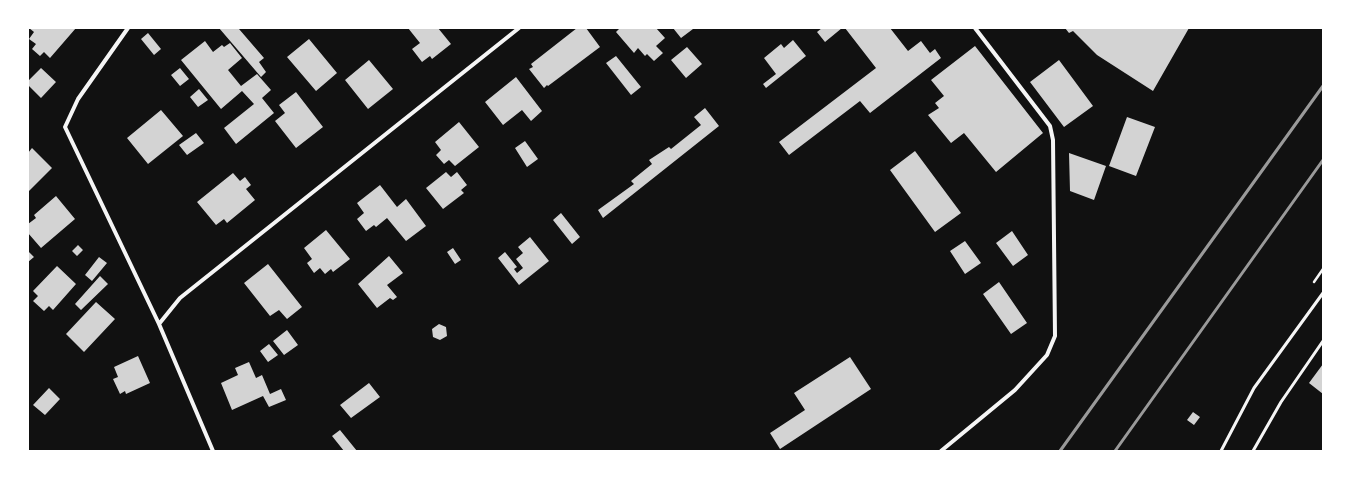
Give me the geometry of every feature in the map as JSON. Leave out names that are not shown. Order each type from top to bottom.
[{"type":"street","points":[[128,28],[78,99],[65,127],[159,324],[213,451]]},
{"type":"street","points":[[159,324],[180,298],[519,28]]},
{"type":"street","points":[[941,451],[1015,390],[1047,355],[1055,336],[1054,140],[1050,126],[975,28]]},
{"type":"lane","points":[[1221,451],[1254,388],[1323,292]]},
{"type":"lane","points":[[1253,451],[1281,402],[1323,341]]},
{"type":"building","points":[[29,28],[76,28],[50,58],[44,52],[40,56],[32,49],[36,44],[29,39],[34,32]]},
{"type":"building","points":[[219,28],[240,28],[239,29],[264,58],[259,62],[266,72],[261,77]]},
{"type":"building","points":[[408,28],[438,28],[451,44],[432,59],[430,56],[422,62],[412,49],[420,43]]},
{"type":"building","points":[[577,28],[586,28],[600,47],[544,88],[529,69],[533,67],[531,64]]},
{"type":"building","points":[[620,28],[656,28],[665,38],[656,46],[663,53],[654,61],[647,54],[645,56],[638,48],[634,53],[616,32]]},
{"type":"building","points":[[673,28],[692,28],[693,29],[681,38]]},
{"type":"building","points":[[822,28],[842,28],[825,42],[817,32]]},
{"type":"building","points":[[845,28],[890,28],[908,51],[921,41],[930,53],[935,49],[941,58],[870,113],[860,101],[789,155],[779,142],[876,68]]},
{"type":"building","points":[[1065,28],[1189,28],[1153,91],[1097,55],[1073,31],[1069,33]]},
{"type":"building","points":[[148,33],[161,49],[154,55],[141,39]]},
{"type":"building","points":[[309,39],[337,73],[316,91],[287,57]]},
{"type":"building","points":[[793,40],[806,56],[766,88],[763,84],[776,74],[764,58],[781,44],[784,48]]},
{"type":"building","points":[[205,41],[213,52],[222,45],[224,47],[230,43],[242,58],[228,70],[241,86],[257,74],[271,90],[262,98],[274,113],[236,144],[224,128],[254,104],[242,91],[221,109],[181,60]]},
{"type":"building","points":[[975,46],[1043,133],[996,172],[964,133],[951,143],[928,115],[939,108],[935,103],[944,96],[931,80]]},
{"type":"building","points":[[687,47],[702,64],[686,78],[671,60]]},
{"type":"building","points":[[616,56],[641,87],[631,95],[606,63]]},
{"type":"building","points":[[369,60],[393,89],[368,109],[345,80]]},
{"type":"building","points":[[1059,60],[1093,106],[1064,127],[1030,82]]},
{"type":"building","points":[[41,68],[56,82],[41,98],[28,85],[28,81]]},
{"type":"building","points":[[180,68],[189,79],[180,86],[171,75]]},
{"type":"building","points":[[516,77],[542,111],[531,121],[522,110],[503,125],[485,102]]},
{"type":"building","points":[[199,89],[208,100],[198,107],[190,97]]},
{"type":"building","points":[[296,92],[323,127],[296,148],[275,121],[285,113],[279,105]]},
{"type":"building","points":[[705,108],[719,126],[603,218],[598,210],[634,184],[631,181],[652,164],[649,160],[669,147],[671,149],[701,125],[694,117]]},
{"type":"building","points":[[161,110],[183,136],[148,164],[127,138]]},
{"type":"building","points":[[1127,117],[1155,127],[1136,176],[1109,166]]},
{"type":"building","points":[[459,122],[479,147],[455,166],[449,160],[444,164],[436,155],[441,150],[435,142]]},
{"type":"building","points":[[196,133],[204,143],[187,155],[179,145]]},
{"type":"building","points":[[525,141],[538,159],[527,167],[515,148]]},
{"type":"building","points":[[32,148],[52,168],[28,192],[28,153]]},
{"type":"building","points":[[915,151],[961,213],[935,232],[890,170]]},
{"type":"building","points":[[1069,153],[1106,166],[1094,200],[1070,191]]},
{"type":"building","points":[[446,172],[451,177],[457,172],[467,185],[461,190],[464,193],[443,209],[426,188]]},
{"type":"building","points":[[233,173],[240,181],[245,177],[251,185],[246,189],[255,200],[227,223],[224,219],[216,225],[197,202]]},
{"type":"building","points":[[380,185],[397,207],[406,199],[426,226],[406,241],[387,218],[376,227],[374,225],[366,231],[357,219],[364,213],[357,203]]},
{"type":"building","points":[[56,196],[75,219],[41,248],[28,233],[28,224],[36,218],[34,215]]},
{"type":"building","points":[[561,213],[580,237],[572,244],[553,220]]},
{"type":"building","points":[[326,230],[350,259],[333,272],[331,269],[325,274],[320,268],[314,273],[307,263],[312,259],[304,248]]},
{"type":"building","points":[[1012,231],[1028,255],[1013,266],[996,243]]},
{"type":"building","points":[[530,237],[549,261],[519,285],[498,258],[505,252],[517,267],[514,269],[517,273],[523,268],[516,259],[523,253],[518,247]]},
{"type":"building","points":[[965,241],[981,263],[965,274],[950,251]]},
{"type":"building","points":[[78,245],[83,250],[77,256],[72,251]]},
{"type":"building","points":[[453,248],[461,260],[455,264],[447,252]]},
{"type":"building","points":[[28,251],[34,257],[28,262]]},
{"type":"building","points":[[389,256],[403,273],[387,285],[397,297],[393,300],[390,298],[377,308],[358,284]]},
{"type":"building","points":[[99,257],[107,263],[92,281],[85,275]]},
{"type":"building","points":[[268,264],[302,307],[287,319],[279,310],[270,316],[244,283]]},
{"type":"building","points":[[57,266],[76,284],[53,310],[49,306],[44,311],[33,301],[38,296],[33,291]]},
{"type":"building","points":[[100,276],[108,284],[81,310],[75,304]]},
{"type":"building","points":[[999,282],[1027,323],[1011,334],[983,294]]},
{"type":"building","points":[[96,302],[115,319],[84,352],[66,334]]},
{"type":"building","points":[[439,324],[446,327],[447,336],[440,340],[433,337],[432,329]]},
{"type":"building","points":[[287,330],[298,345],[284,355],[273,341]]},
{"type":"building","points":[[269,344],[278,355],[268,362],[260,351]]},
{"type":"building","points":[[138,356],[150,383],[126,394],[125,391],[120,394],[113,379],[118,377],[114,367]]},
{"type":"building","points":[[850,357],[871,389],[780,449],[770,433],[805,410],[794,393]]},
{"type":"building","points":[[249,362],[256,378],[262,375],[270,394],[281,389],[286,400],[269,407],[263,396],[232,410],[221,383],[238,375],[235,368]]},
{"type":"building","points":[[1323,364],[1323,394],[1309,383]]},
{"type":"building","points":[[369,383],[380,397],[351,418],[340,405]]},
{"type":"building","points":[[49,388],[60,399],[45,415],[33,405]]},
{"type":"building","points":[[1193,412],[1200,417],[1194,425],[1187,420]]},
{"type":"building","points":[[340,430],[357,451],[344,451],[332,436]]},
{"type":"railway","points":[[1060,451],[1323,86]]},
{"type":"railway","points":[[1115,451],[1323,160]]}]
